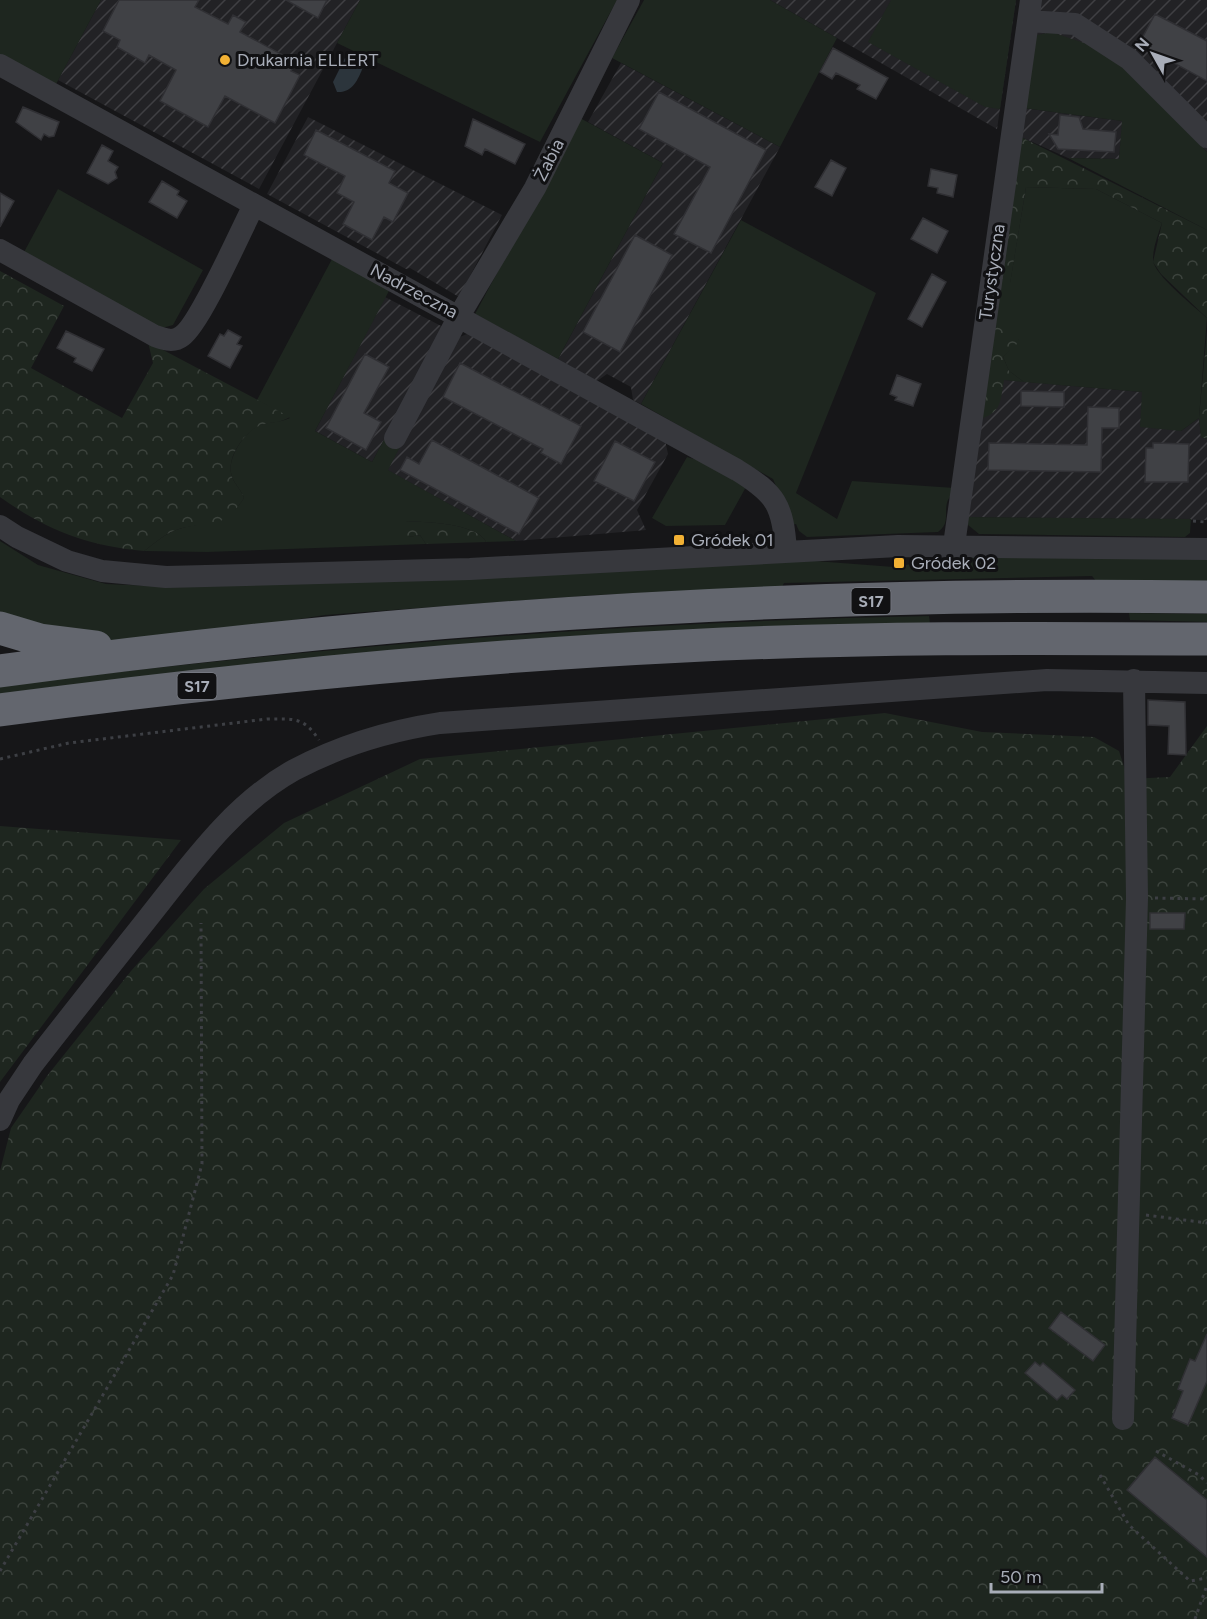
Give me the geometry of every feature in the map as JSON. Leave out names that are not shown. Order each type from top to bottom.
[{"type":"highway","name":"S17","points":[[0,671],[145,653],[536,615],[1028,596],[1207,597]]},
{"type":"highway","points":[[0,628],[40,640],[145,653]]},
{"type":"highway","name":"S17","points":[[0,710],[139,692],[383,668],[685,646],[1028,638],[1207,639]]},
{"type":"street","name":"Żabia","points":[[395,438],[459,316],[540,178],[578,97],[629,0]]},
{"type":"street","points":[[1030,10],[1075,24],[1120,53],[1207,137]]},
{"type":"street","name":"Turystyczna","points":[[954,545],[1030,10]]},
{"type":"street","name":"Nadrzeczna","points":[[0,65],[695,445],[765,487],[781,512],[786,551]]},
{"type":"street","points":[[0,250],[155,336],[175,340],[182,336],[196,319],[254,205]]},
{"type":"street","points":[[0,526],[17,537],[67,561],[102,571],[166,577],[470,569],[786,551],[954,545],[1207,549]]},
{"type":"street","points":[[0,1120],[9,1100],[33,1064],[210,840],[252,800],[292,771],[328,754],[394,730],[440,723],[1047,680],[1207,683]]},
{"type":"street","points":[[1123,1419],[1137,898],[1134,680]]},
{"type":"path","points":[[1193,521],[1205,522]]},
{"type":"path","points":[[0,759],[69,743],[267,719],[298,719],[310,727],[328,754]]},
{"type":"path","points":[[1137,898],[1207,899]]},
{"type":"path","points":[[0,1571],[172,1275],[202,1164],[201,923]]},
{"type":"path","points":[[1128,1213],[1207,1223]]},
{"type":"path","points":[[1156,1451],[1199,1475],[1207,1483]]},
{"type":"path","points":[[1100,1475],[1129,1525],[1190,1581],[1207,1578]]},
{"type":"path","points":[[1195,1619],[1207,1585]]},
{"type":"shaded area","points":[[101,0],[360,0],[259,189],[58,80]]},
{"type":"shaded area","points":[[770,0],[1016,0],[997,129],[837,38]]},
{"type":"shaded area","points":[[1039,0],[1207,0],[1207,152],[1119,64],[1033,36]]},
{"type":"shaded area","points":[[345,58],[359,60],[363,67],[357,81],[350,88],[337,92],[333,82]]},
{"type":"shaded area","points":[[621,63],[780,147],[641,404],[633,400],[631,387],[607,374],[597,381],[558,359],[663,163],[588,122]]},
{"type":"shaded area","points":[[1023,108],[1123,121],[1119,159],[1068,158],[1019,136]]},
{"type":"shaded area","points":[[308,117],[502,215],[459,297],[410,268],[406,269],[267,194]]},
{"type":"shaded area","points":[[385,297],[445,328],[372,462],[315,431]]},
{"type":"shaded area","points":[[469,333],[665,440],[668,454],[637,510],[646,530],[516,541],[387,470],[460,337]]},
{"type":"shaded area","points":[[1004,380],[1142,392],[1181,431],[1199,418],[1201,437],[1207,439],[1207,520],[968,517],[977,420]]},
{"type":"green space","points":[[0,0],[101,0],[55,86],[0,55]]},
{"type":"green space","points":[[360,0],[617,0],[540,142],[337,43]]},
{"type":"green space","points":[[644,0],[770,0],[837,38],[780,147],[612,58]]},
{"type":"green space","points":[[891,0],[1016,0],[1000,109],[985,107],[868,42]]},
{"type":"green space","points":[[1051,32],[1093,46],[1119,64],[1207,152],[1207,230],[1068,158],[1119,159],[1122,121],[1023,108],[1033,36]]},
{"type":"green space","points":[[580,118],[663,163],[558,359],[475,314]]},
{"type":"green space","points":[[1019,136],[1207,230],[1207,318],[1161,274],[1153,262],[1162,223],[1096,189],[1026,187],[1010,284],[999,283]]},
{"type":"green space","points":[[1026,187],[1096,189],[1162,223],[1154,250],[1155,266],[1167,282],[1207,318],[1199,418],[1181,431],[1140,427],[1142,392],[1024,382],[1009,371],[1003,357],[1019,340],[991,325],[999,283],[1010,283]]},
{"type":"green space","points":[[58,189],[203,270],[173,325],[162,328],[23,254]]},
{"type":"green space","points":[[741,220],[876,293],[796,493],[837,519],[852,481],[955,488],[948,500],[946,521],[938,532],[807,537],[799,531],[796,524],[792,525],[773,479],[641,404]]},
{"type":"green space","points":[[332,259],[390,289],[315,431],[372,462],[386,436],[401,445],[388,470],[516,541],[486,542],[473,531],[462,527],[438,523],[406,522],[408,537],[420,535],[426,544],[207,552],[144,551],[171,532],[219,520],[236,508],[244,498],[231,473],[232,460],[238,446],[253,429],[265,423],[290,418],[257,400]]},
{"type":"green space","points":[[0,271],[64,306],[31,368],[122,418],[153,363],[148,342],[290,417],[253,429],[238,446],[232,459],[231,473],[244,498],[235,510],[218,522],[171,532],[144,551],[104,545],[68,534],[34,519],[0,497]]},
{"type":"green space","points":[[1003,324],[1020,341],[1003,357],[1009,371],[1024,382],[1004,380],[998,406],[991,414],[977,420],[991,325]]},
{"type":"green space","points":[[1207,331],[1207,439],[1201,437],[1199,418]]},
{"type":"green space","points":[[687,457],[701,461],[746,487],[725,525],[666,526],[652,518]]},
{"type":"green space","points":[[968,517],[1191,519],[1190,533],[1185,537],[979,534],[968,525]]},
{"type":"green space","points":[[406,522],[438,523],[462,527],[481,536],[486,542],[426,544],[420,535],[408,537],[400,533],[401,525]]},
{"type":"green space","points":[[0,541],[38,565],[106,584],[153,586],[815,561],[894,567],[957,556],[1207,559],[1207,582],[1096,581],[1092,576],[784,583],[782,587],[596,595],[325,615],[148,643],[89,642],[0,615]]},
{"type":"green space","points":[[1129,613],[1207,614],[1207,622],[1130,620]]},
{"type":"green space","points":[[929,616],[930,623],[0,694],[0,686],[116,672],[463,639],[696,624]]},
{"type":"green space","points":[[885,713],[982,732],[1094,737],[1119,751],[1128,779],[1170,777],[1207,726],[1207,1619],[0,1619],[0,1171],[11,1128],[47,1076],[131,971],[204,889],[284,823],[420,759]]},
{"type":"green space","points":[[0,826],[181,840],[0,1082]]},
{"type":"building","name":"Drukarnia ELLERT","points":[[119,0],[199,0],[195,7],[228,24],[233,15],[246,22],[240,32],[296,62],[291,71],[300,75],[275,123],[225,96],[208,127],[160,101],[176,70],[149,55],[145,63],[117,47],[120,40],[103,31]]},
{"type":"building","points":[[286,0],[327,0],[318,18]]},
{"type":"building","points":[[1155,14],[1207,41],[1207,81],[1139,44]]},
{"type":"building","points":[[833,48],[888,78],[876,99],[857,89],[860,85],[836,73],[832,79],[820,72]]},
{"type":"building","points":[[659,92],[766,150],[711,253],[674,234],[710,167],[639,129]]},
{"type":"building","points":[[23,107],[59,122],[54,136],[49,137],[44,134],[41,140],[16,122]]},
{"type":"building","points":[[1060,115],[1079,117],[1083,129],[1116,132],[1114,152],[1058,149],[1049,134],[1058,135]]},
{"type":"building","points":[[473,119],[525,144],[515,164],[485,149],[482,155],[465,146]]},
{"type":"building","points":[[316,130],[395,171],[389,183],[408,193],[393,222],[384,217],[372,240],[343,224],[354,202],[337,193],[345,176],[304,155]]},
{"type":"building","points":[[102,145],[113,151],[108,161],[118,167],[115,172],[117,178],[108,184],[87,173]]},
{"type":"building","points":[[831,160],[846,168],[832,196],[815,187]]},
{"type":"building","points":[[931,169],[957,175],[953,197],[937,193],[938,188],[928,186]]},
{"type":"building","points":[[162,181],[179,191],[177,195],[187,201],[177,218],[149,202]]},
{"type":"building","points":[[0,193],[14,201],[0,227]]},
{"type":"building","points":[[923,218],[948,231],[937,253],[911,239]]},
{"type":"building","points":[[635,235],[672,255],[620,352],[583,332]]},
{"type":"building","points":[[932,274],[946,282],[922,327],[908,319]]},
{"type":"building","points":[[228,330],[241,337],[237,344],[242,346],[230,368],[208,356],[220,334],[224,336]]},
{"type":"building","points":[[66,331],[104,349],[92,371],[74,362],[76,358],[57,348]]},
{"type":"building","points":[[365,354],[389,367],[364,413],[381,422],[366,450],[326,428]]},
{"type":"building","points":[[460,363],[581,426],[561,464],[541,453],[543,449],[443,397]]},
{"type":"building","points":[[897,375],[921,384],[913,406],[895,400],[897,397],[890,394]]},
{"type":"building","points":[[1021,391],[1064,392],[1064,407],[1021,406]]},
{"type":"building","points":[[1088,407],[1119,408],[1119,428],[1102,428],[1101,472],[988,470],[989,443],[1087,445]]},
{"type":"building","points":[[432,440],[539,498],[519,534],[400,470],[407,457],[419,464]]},
{"type":"building","points":[[615,441],[655,462],[634,501],[594,481]]},
{"type":"building","points":[[1153,443],[1189,444],[1188,482],[1145,482],[1146,448],[1153,448]]},
{"type":"building","points":[[1148,700],[1185,702],[1186,755],[1168,754],[1169,726],[1148,725]]},
{"type":"building","points":[[1150,913],[1185,913],[1184,929],[1150,929]]},
{"type":"building","points":[[1061,1312],[1105,1345],[1093,1361],[1049,1328]]},
{"type":"building","points":[[1207,1334],[1207,1381],[1188,1425],[1172,1418],[1183,1391],[1178,1389],[1190,1359],[1195,1361]]},
{"type":"building","points":[[1035,1362],[1040,1366],[1043,1363],[1075,1390],[1067,1399],[1062,1395],[1057,1400],[1025,1373]]},
{"type":"building","points":[[1155,1457],[1207,1500],[1207,1557],[1127,1490]]},
{"type":"place","name":"Drukarnia ELLERT","points":[[225,60]]},
{"type":"place","name":"Gródek 01","points":[[679,540]]},
{"type":"place","name":"Gródek 02","points":[[899,563]]}]
